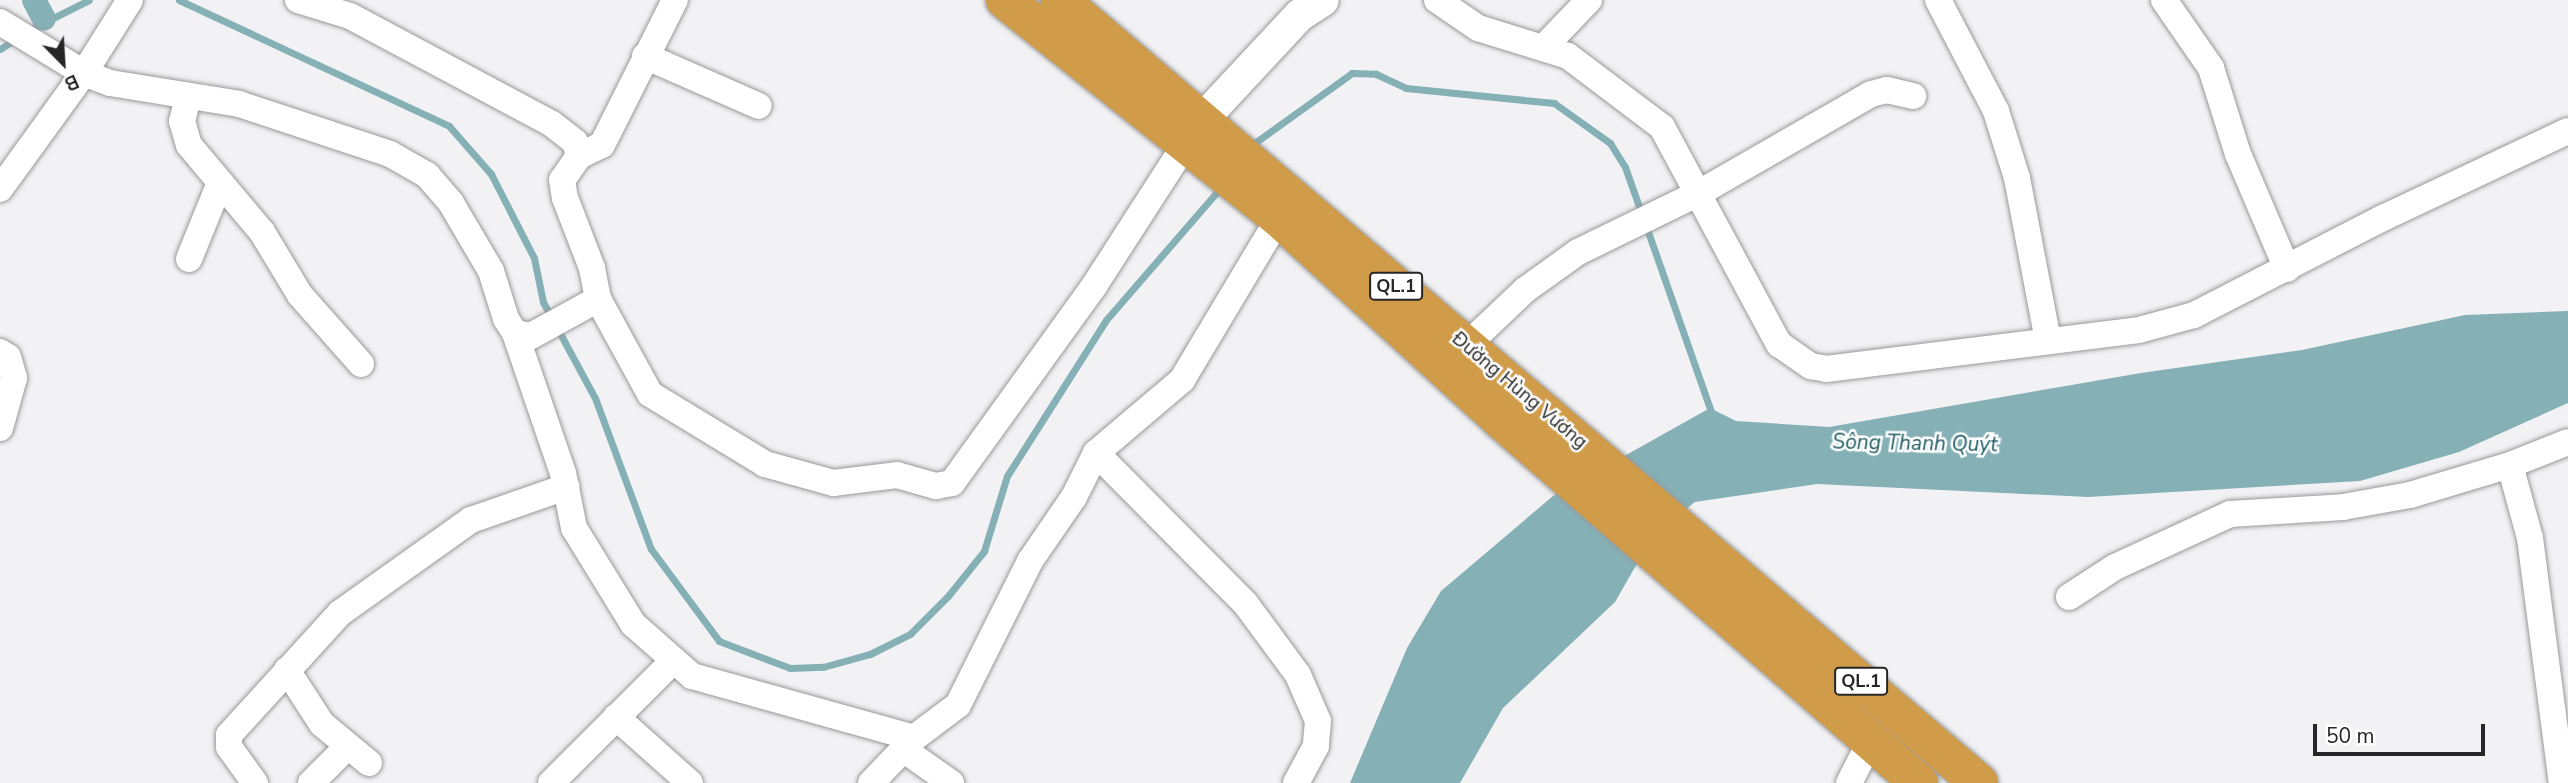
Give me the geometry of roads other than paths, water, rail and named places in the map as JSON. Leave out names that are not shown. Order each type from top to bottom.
[{"type":"highway","name":"Đường Hùng Vương","points":[[1005,0],[1465,347],[1514,409]]},
{"type":"highway","name":"Đường Hùng Vương","points":[[1060,0],[1194,142]]},
{"type":"highway","name":"Đường Hùng Vương","points":[[1268,197],[1732,593],[1979,783]]},
{"type":"highway","name":"Đường Hùng Vương","points":[[1732,593],[1870,742],[1919,783]]},
{"type":"street","points":[[0,188],[84,73],[130,0]]},
{"type":"street","points":[[298,0],[350,16],[552,124],[575,142],[579,156]]},
{"type":"street","points":[[675,0],[602,145],[579,156],[565,173],[563,188],[593,268],[598,299],[650,394],[765,464],[833,483],[897,475],[947,486],[1094,286],[1194,142],[1300,15],[1323,0]]},
{"type":"street","points":[[1437,0],[1478,29],[1544,47],[1598,74],[1662,127],[1779,344],[1811,366],[1826,369],[2139,330],[2194,315],[2383,218],[2568,131]]},
{"type":"street","points":[[1544,47],[1589,0]]},
{"type":"street","points":[[1938,0],[1996,111],[2017,178],[2048,341]]},
{"type":"street","points":[[2164,0],[2211,68],[2238,154],[2287,269]]},
{"type":"street","points":[[0,22],[84,73],[110,83],[239,104],[377,149],[427,175],[451,203],[492,271],[506,319],[515,333],[566,487],[574,528],[604,583],[633,624],[672,662],[692,676],[908,743],[951,783]]},
{"type":"street","points":[[645,57],[759,106]]},
{"type":"street","points":[[1465,347],[1549,271],[1620,231],[1699,193],[1871,94],[1887,90],[1913,96]]},
{"type":"street","points":[[188,96],[183,130],[219,185],[262,232],[300,295],[361,364]]},
{"type":"street","points":[[189,260],[219,185]]},
{"type":"street","points":[[871,783],[908,743],[958,705],[1030,561],[1074,497],[1096,453],[1182,380],[1268,197]]},
{"type":"street","points":[[515,333],[531,336],[554,326],[598,299]]},
{"type":"street","points":[[0,352],[8,357],[14,378],[0,428]]},
{"type":"street","points":[[2069,597],[2115,566],[2230,514],[2343,507],[2410,495],[2510,465],[2568,442]]},
{"type":"street","points":[[1096,453],[1245,603],[1298,675],[1318,721],[1316,746],[1296,783]]},
{"type":"street","points":[[2510,465],[2530,538],[2562,783]]},
{"type":"street","points":[[255,783],[228,739],[340,613],[471,520],[566,487]]},
{"type":"street","points":[[551,783],[672,662]]},
{"type":"street","points":[[287,670],[322,724],[346,748],[369,763]]},
{"type":"street","points":[[616,717],[690,783]]},
{"type":"street","points":[[1849,783],[1870,742]]},
{"type":"street","points":[[311,783],[346,748]]},
{"type":"water","name":"Sông Thanh Quýt","points":[[2568,311],[2568,403],[2459,452],[2360,481],[2088,497],[1817,484],[1695,502],[1654,534],[1615,602],[1503,708],[1460,783],[1350,783],[1407,648],[1441,591],[1553,496],[1710,408],[1736,421],[1829,427],[2141,373],[2302,350],[2465,315]]},
{"type":"waterway","points":[[34,0],[44,19]]},
{"type":"waterway","points":[[27,31],[89,0]]},
{"type":"waterway","points":[[179,0],[449,126],[491,174],[534,258],[543,302],[595,398],[651,549],[719,641],[790,668],[823,667],[870,654],[910,634],[948,596],[984,551],[1007,476],[1106,320],[1222,186]]},
{"type":"waterway","points":[[0,49],[17,38]]},
{"type":"waterway","points":[[1249,147],[1352,73],[1376,74],[1406,88],[1554,103],[1610,143],[1625,167],[1642,215]]},
{"type":"waterway","points":[[1646,226],[1713,417]]}]
